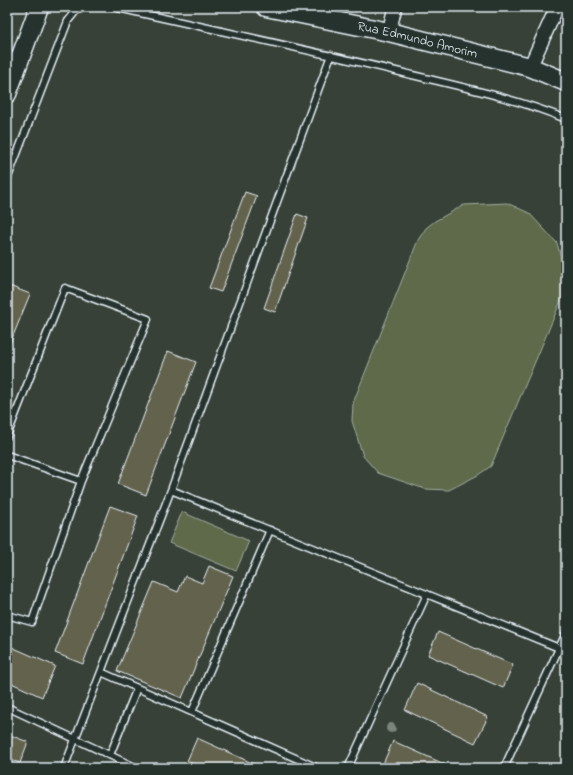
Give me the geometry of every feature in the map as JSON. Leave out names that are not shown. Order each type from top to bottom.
[{"type":"street","points":[[7,94],[39,7]]},
{"type":"street","name":"Rua Edmundo Amorim","points":[[266,7],[389,32],[530,67],[566,82]]},
{"type":"street","points":[[389,32],[395,7]]},
{"type":"street","points":[[530,67],[557,7]]},
{"type":"lane","points":[[7,180],[68,21],[76,11],[84,7]]},
{"type":"lane","points":[[112,7],[331,56],[504,97],[566,119]]},
{"type":"lane","points":[[64,768],[171,490],[331,56]]},
{"type":"lane","points":[[7,436],[65,288],[148,319],[81,481],[32,622],[7,614]]},
{"type":"lane","points":[[7,455],[81,481]]},
{"type":"lane","points":[[171,490],[559,648]]},
{"type":"lane","points":[[192,712],[270,530]]},
{"type":"lane","points":[[348,768],[427,594]]},
{"type":"lane","points":[[504,768],[566,633]]},
{"type":"lane","points":[[101,672],[318,768]]},
{"type":"lane","points":[[110,755],[137,688]]},
{"type":"lane","points":[[7,707],[137,768]]},
{"type":"green space","points":[[507,203],[529,213],[557,243],[563,265],[565,291],[491,466],[478,475],[449,490],[425,489],[378,473],[363,456],[352,421],[353,403],[418,240],[426,228],[435,221],[464,205]]},
{"type":"green space","points":[[182,512],[249,541],[236,571],[169,543]]},
{"type":"building","points":[[245,192],[257,196],[221,292],[209,288]]},
{"type":"building","points":[[297,214],[308,218],[275,312],[264,308]]},
{"type":"building","points":[[7,285],[30,294],[7,351]]},
{"type":"building","points":[[168,351],[196,362],[146,495],[118,484]]},
{"type":"building","points":[[110,506],[138,516],[83,664],[55,653]]},
{"type":"building","points":[[209,566],[233,576],[182,698],[117,671],[154,582],[178,592],[185,576],[202,583]]},
{"type":"building","points":[[438,632],[513,665],[503,688],[428,655]]},
{"type":"building","points":[[7,645],[55,666],[42,697],[7,681]]},
{"type":"building","points":[[417,683],[488,717],[475,743],[405,710]]},
{"type":"building","points":[[7,734],[28,742],[20,763],[7,759]]},
{"type":"building","points":[[197,738],[263,768],[202,768],[187,761]]},
{"type":"building","points":[[393,741],[453,768],[386,768],[382,766]]}]
